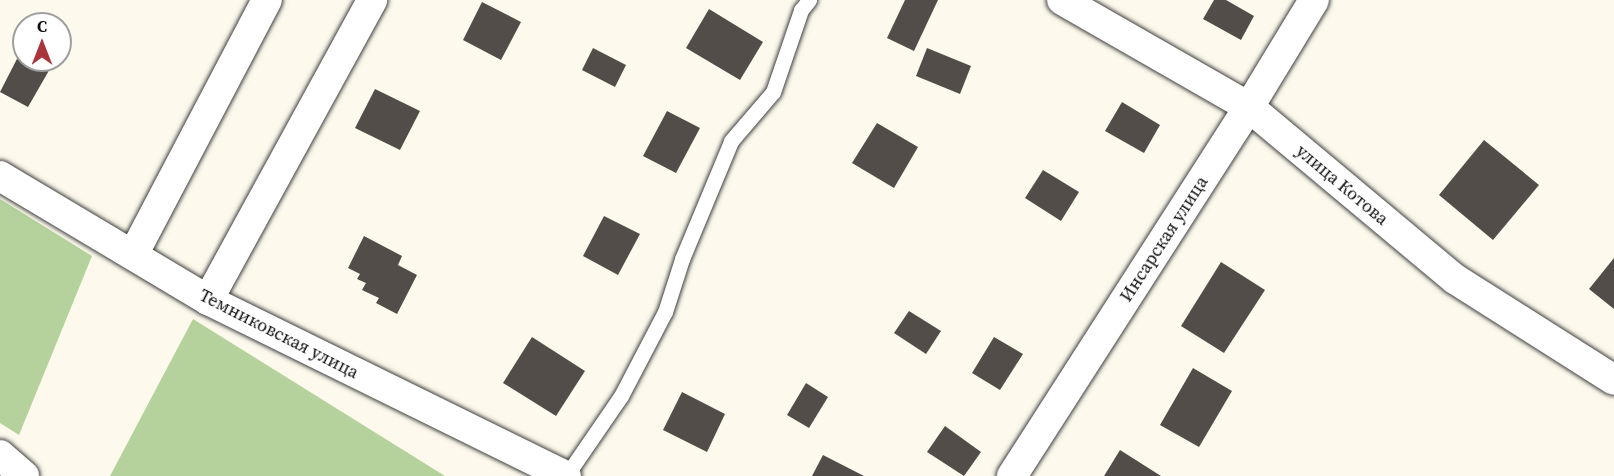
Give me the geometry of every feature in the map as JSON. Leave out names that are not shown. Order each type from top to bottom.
[{"type":"street","points":[[133,255],[267,0]]},
{"type":"street","points":[[208,300],[372,0]]},
{"type":"street","name":"улица Котова","points":[[1062,0],[1250,108],[1455,279],[1614,380]]},
{"type":"street","name":"Инсарская улица","points":[[1011,476],[1250,108],[1314,0]]},
{"type":"street","name":"Темниковская улица","points":[[0,176],[208,300],[566,476]]},
{"type":"street","points":[[0,455],[24,476]]},
{"type":"lane","points":[[566,476],[621,396],[665,312],[682,259],[731,141],[773,92],[801,10],[809,0]]},
{"type":"green space","points":[[0,199],[92,256],[19,435],[0,423]]},
{"type":"green space","points":[[193,319],[445,476],[110,476]]},
{"type":"building","points":[[905,0],[938,0],[914,51],[887,38]]},
{"type":"building","points":[[1214,0],[1226,0],[1254,16],[1241,40],[1203,19]]},
{"type":"building","points":[[482,2],[521,22],[501,60],[463,40]]},
{"type":"building","points":[[709,9],[763,42],[740,80],[686,48]]},
{"type":"building","points":[[593,48],[626,65],[615,87],[582,70]]},
{"type":"building","points":[[927,48],[971,66],[960,94],[916,76]]},
{"type":"building","points":[[12,69],[12,72],[48,72],[28,107],[0,92]]},
{"type":"building","points":[[375,89],[420,111],[400,150],[355,128]]},
{"type":"building","points":[[1122,102],[1160,125],[1144,153],[1105,131]]},
{"type":"building","points":[[667,111],[700,128],[676,173],[643,156]]},
{"type":"building","points":[[877,123],[918,147],[894,188],[852,163]]},
{"type":"building","points":[[1484,140],[1539,185],[1493,240],[1439,195]]},
{"type":"building","points":[[1043,170],[1079,192],[1061,221],[1025,198]]},
{"type":"building","points":[[604,216],[640,234],[618,275],[583,256]]},
{"type":"building","points":[[364,236],[402,256],[398,265],[417,275],[397,314],[376,303],[379,298],[362,290],[366,283],[357,279],[360,274],[348,268]]},
{"type":"building","points":[[1614,258],[1614,309],[1589,289]]},
{"type":"building","points":[[1221,262],[1265,290],[1224,353],[1181,326]]},
{"type":"building","points":[[909,311],[941,331],[926,354],[894,333]]},
{"type":"building","points":[[532,337],[585,371],[556,416],[503,383]]},
{"type":"building","points":[[994,337],[1023,354],[1000,390],[972,373]]},
{"type":"building","points":[[1193,368],[1232,391],[1199,447],[1160,425]]},
{"type":"building","points":[[806,383],[828,397],[809,428],[787,415]]},
{"type":"building","points":[[682,392],[725,414],[707,452],[663,430]]},
{"type":"building","points":[[945,426],[981,452],[964,476],[927,452]]},
{"type":"building","points":[[1120,450],[1161,476],[1104,476]]},
{"type":"building","points":[[823,455],[864,476],[812,476]]}]
